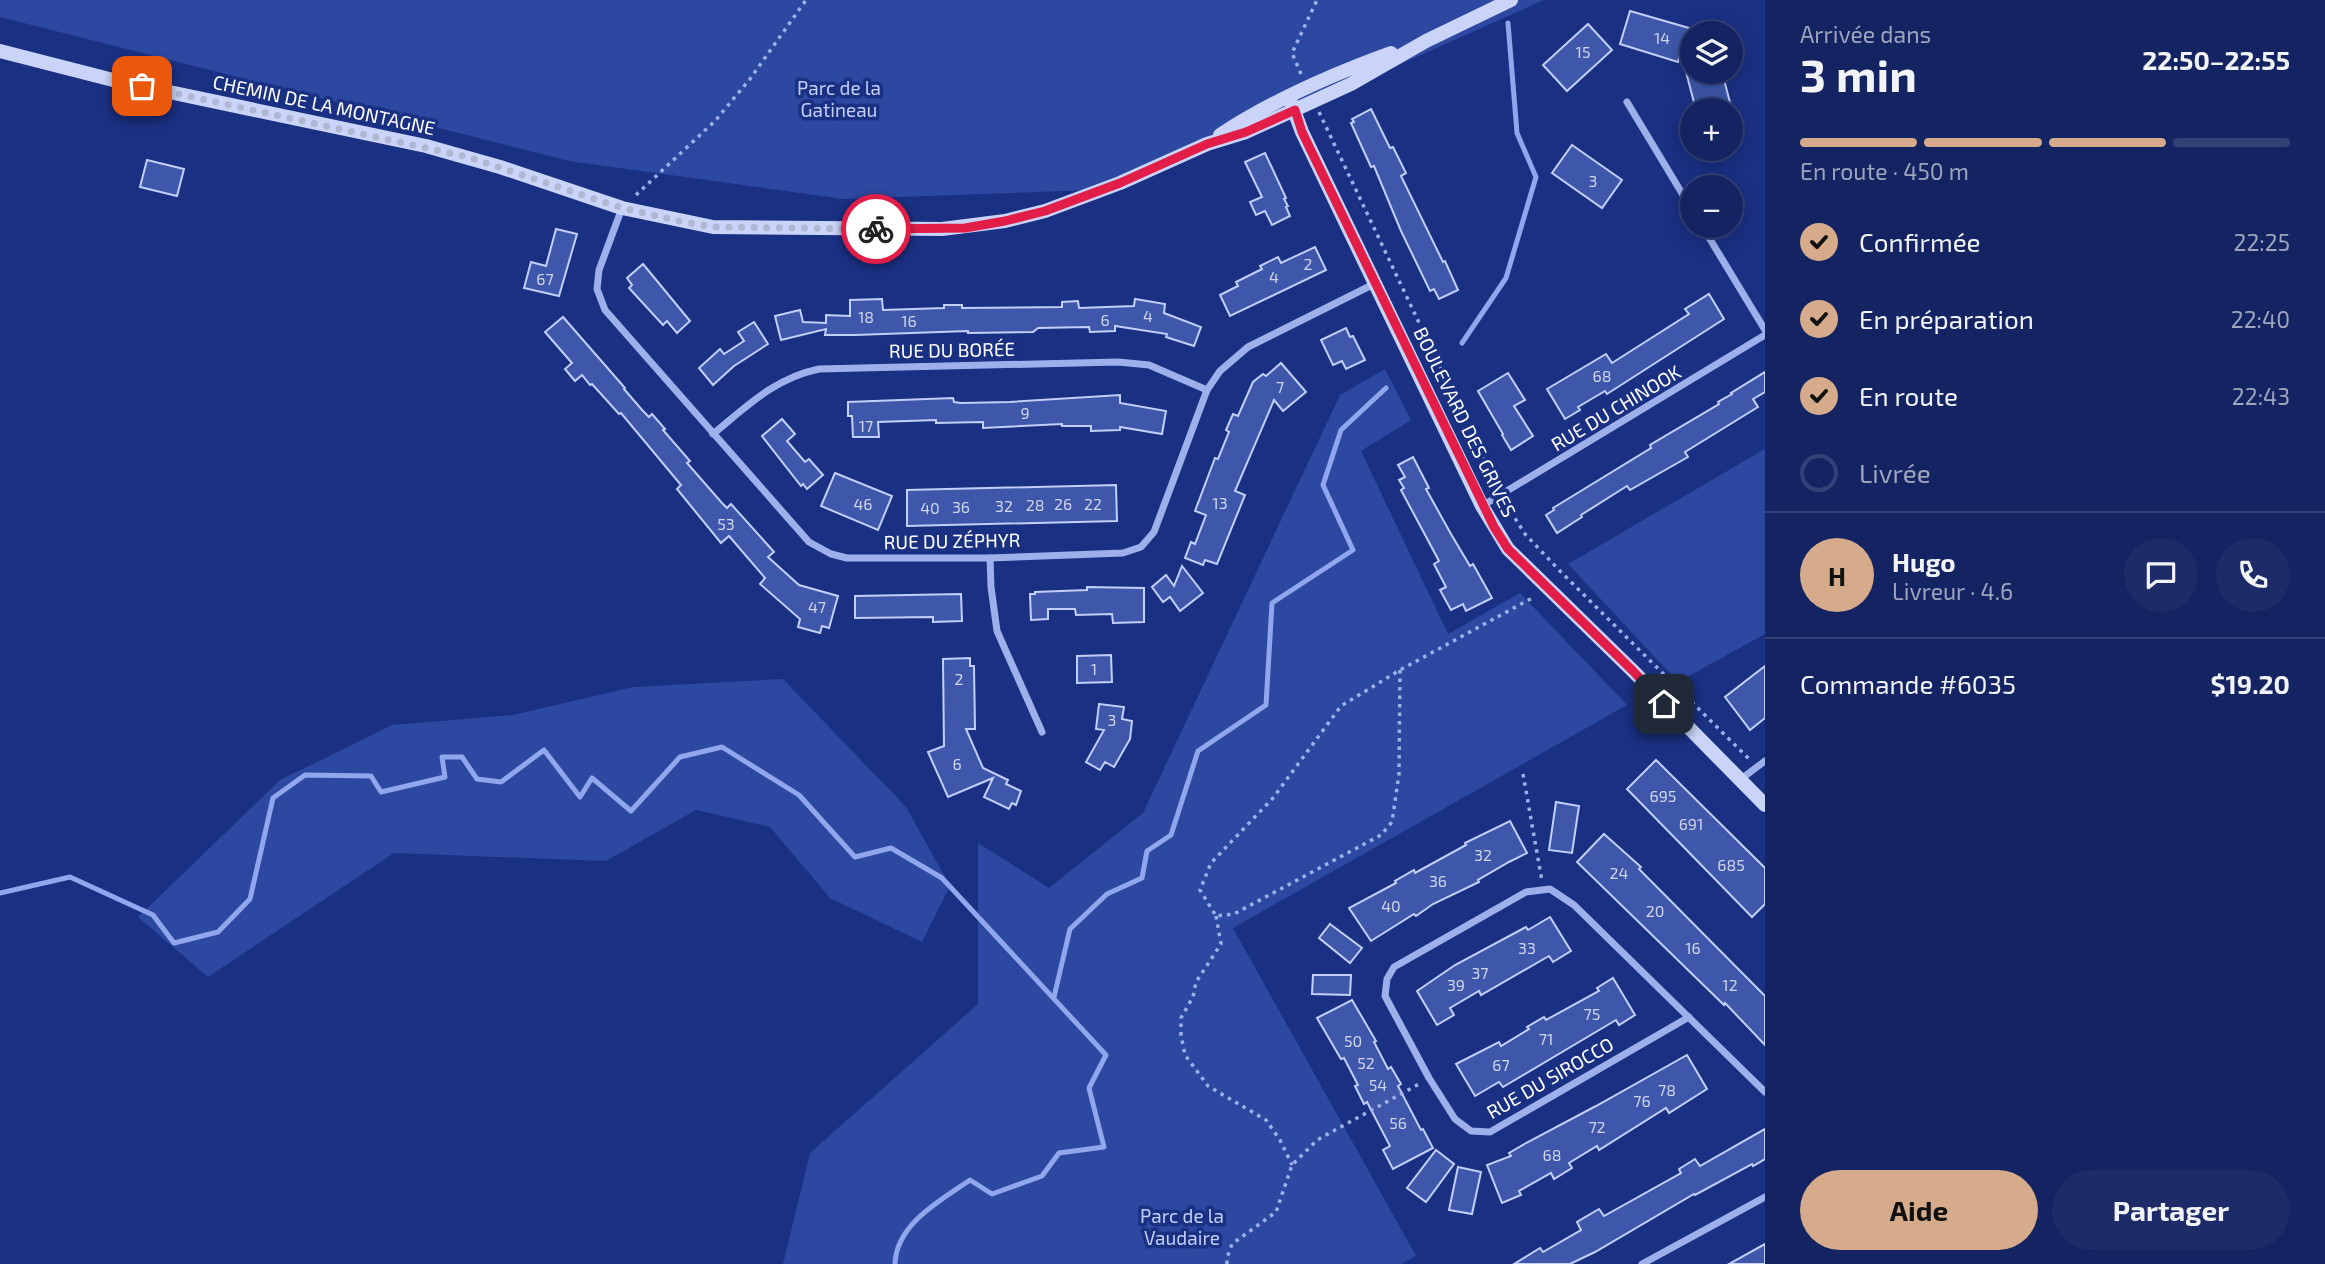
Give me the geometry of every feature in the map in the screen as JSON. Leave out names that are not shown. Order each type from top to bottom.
[{"type":"street","name":"CHEMIN DE LA MONTAGNE","points":[[0,51],[117,80],[468,157],[622,208],[713,227],[965,228],[1005,221],[1083,198],[1207,144],[1246,132],[1357,66],[1426,41],[1511,0]]},
{"type":"street","points":[[1627,102],[1680,190]]},
{"type":"street","name":"BOULEVARD DES GRIVES","points":[[1292,103],[1302,132],[1374,284],[1482,506],[1508,549],[1765,805]]},
{"type":"street","name":"RUE DU ZÉPHYR","points":[[622,208],[599,270],[597,289],[605,310],[809,542],[819,549],[847,558],[990,558],[1123,553],[1141,547],[1154,532],[1207,390],[1220,371],[1248,347],[1374,284]]},
{"type":"street","points":[[1709,238],[1765,332]]},
{"type":"street","name":"RUE DU CHINOOK","points":[[1482,506],[1765,332]]},
{"type":"street","name":"RUE DU BORÉE","points":[[713,435],[773,385],[803,372],[819,369],[1126,362],[1149,365],[1207,390]]},
{"type":"street","points":[[990,558],[997,631],[1042,732]]},
{"type":"street","points":[[1741,779],[1765,761]]},
{"type":"street","points":[[1544,890],[1550,889],[1574,905],[1765,1092]]},
{"type":"street","name":"RUE DU SIROCCO","points":[[1544,890],[1526,892],[1394,967],[1387,979],[1385,996],[1429,1078],[1455,1119],[1471,1131],[1490,1132],[1689,1017]]},
{"type":"street","points":[[1642,1264],[1765,1198]]},
{"type":"path","points":[[622,208],[715,121],[750,79],[806,0]]},
{"type":"path","points":[[1317,0],[1292,53],[1501,495],[1525,534],[1757,767]]},
{"type":"path","points":[[1292,1165],[1280,1140],[1266,1120],[1208,1086],[1185,1055],[1181,1018],[1193,997],[1196,982],[1221,944],[1216,916],[1200,890],[1210,863],[1273,799],[1340,706],[1548,589]]},
{"type":"path","points":[[1216,916],[1234,914],[1381,835],[1392,822],[1399,774],[1401,670]]},
{"type":"path","points":[[1523,774],[1544,890]]},
{"type":"path","points":[[1227,1264],[1232,1244],[1276,1212],[1292,1165],[1317,1140],[1429,1078]]},
{"type":"green space","name":"Parc de la Gatineau","points":[[0,0],[1544,0],[1122,189],[843,199],[569,161],[0,17]]},
{"type":"green space","name":"Parc de la Vaudaire","points":[[1385,369],[1411,420],[1361,451],[1448,634],[1520,593],[1627,705],[1233,928],[1416,1256],[1401,1264],[783,1264],[810,1153],[978,1004],[978,843],[1049,888],[1143,813],[1340,395]]},
{"type":"green space","points":[[1765,449],[1765,634],[1678,682],[1568,564]]},
{"type":"green space","points":[[783,679],[906,807],[950,886],[922,942],[830,898],[770,827],[696,810],[606,861],[394,853],[208,977],[138,917],[280,780],[392,725],[513,715],[633,687]]},
{"type":"building","points":[[1630,11],[1680,25],[1678,62],[1620,44]]},
{"type":"building","points":[[1588,24],[1612,50],[1567,91],[1543,65]]},
{"type":"building","points":[[1689,84],[1725,84],[1729,98],[1693,98]]},
{"type":"building","points":[[1371,109],[1406,173],[1401,176],[1458,290],[1439,299],[1434,289],[1430,291],[1374,166],[1371,167],[1351,123],[1354,122],[1352,119]]},
{"type":"building","points":[[1572,145],[1622,180],[1602,208],[1552,173]]},
{"type":"building","points":[[1265,153],[1286,198],[1284,199],[1290,216],[1272,225],[1265,211],[1256,215],[1250,202],[1262,197],[1245,162]]},
{"type":"building","points":[[147,160],[184,169],[177,196],[140,187]]},
{"type":"building","points":[[556,229],[577,234],[559,296],[524,288],[531,262],[546,266]]},
{"type":"building","points":[[1315,247],[1326,270],[1230,316],[1220,295],[1238,286],[1236,282],[1262,269],[1260,266],[1278,257],[1281,263]]},
{"type":"building","points":[[643,264],[690,321],[677,333],[667,321],[663,325],[629,288],[632,285],[627,278]]},
{"type":"building","points":[[1709,294],[1724,319],[1607,394],[1605,391],[1578,407],[1580,410],[1565,419],[1547,389],[1606,354],[1612,363],[1689,314],[1685,309]]},
{"type":"building","points":[[882,299],[883,310],[944,308],[944,305],[962,305],[962,308],[1062,307],[1062,302],[1078,301],[1079,308],[1134,306],[1135,299],[1165,304],[1164,313],[1201,327],[1194,346],[1166,337],[1167,334],[1115,326],[1115,331],[1090,332],[1089,327],[1038,328],[1033,332],[855,335],[825,335],[826,329],[781,340],[775,316],[800,310],[803,322],[826,323],[826,315],[850,316],[850,300]]},
{"type":"building","points":[[563,317],[643,411],[649,417],[652,414],[665,429],[663,430],[690,461],[687,463],[722,503],[727,508],[731,504],[774,552],[768,557],[799,585],[838,596],[829,628],[822,626],[820,633],[798,627],[800,619],[760,584],[765,578],[729,536],[721,543],[677,489],[681,485],[621,413],[619,414],[582,375],[575,381],[565,369],[572,363],[545,332]]},
{"type":"building","points":[[754,322],[768,344],[734,366],[713,385],[699,368],[720,349],[724,354],[744,341],[738,332]]},
{"type":"building","points":[[1346,328],[1365,360],[1346,369],[1342,361],[1333,365],[1321,340]]},
{"type":"building","points":[[1281,363],[1306,392],[1283,411],[1274,400],[1235,491],[1245,495],[1217,564],[1205,560],[1203,565],[1185,558],[1191,542],[1195,544],[1206,515],[1195,511],[1215,458],[1218,459],[1229,432],[1226,430],[1233,414],[1238,416],[1253,382],[1263,374],[1266,376]]},
{"type":"building","points":[[1765,372],[1765,392],[1753,399],[1758,407],[1685,452],[1688,457],[1630,490],[1627,486],[1557,533],[1546,515],[1554,510],[1553,508],[1651,448],[1650,445],[1719,404],[1718,402]]},
{"type":"building","points":[[1508,373],[1525,400],[1514,406],[1533,436],[1511,450],[1478,391]]},
{"type":"building","points":[[1120,395],[1120,403],[1166,411],[1162,434],[1120,427],[1120,430],[1091,431],[1091,426],[1062,424],[983,428],[983,422],[936,423],[936,420],[878,422],[879,437],[853,437],[852,416],[848,416],[848,402],[953,398],[954,402],[961,403],[1010,402]]},
{"type":"building","points":[[782,419],[795,434],[787,441],[805,462],[809,459],[823,475],[807,489],[803,484],[801,486],[762,436]]},
{"type":"building","points":[[1413,457],[1429,488],[1426,489],[1451,534],[1470,566],[1473,564],[1492,598],[1466,611],[1463,604],[1451,610],[1440,590],[1446,587],[1434,564],[1439,561],[1401,490],[1404,488],[1399,480],[1405,477],[1398,465]]},
{"type":"building","points":[[835,473],[892,496],[878,530],[821,506]]},
{"type":"building","points":[[1116,485],[1117,521],[907,526],[907,490]]},
{"type":"building","points":[[1182,566],[1203,593],[1180,611],[1170,597],[1163,602],[1152,587],[1166,575],[1174,586]]},
{"type":"building","points":[[1087,587],[1144,588],[1144,622],[1113,623],[1112,614],[1076,615],[1075,609],[1048,609],[1048,619],[1031,620],[1030,594],[1087,590]]},
{"type":"building","points":[[961,594],[962,621],[933,622],[933,617],[855,618],[855,596]]},
{"type":"building","points":[[1111,655],[1112,682],[1077,683],[1077,656]]},
{"type":"building","points":[[970,658],[970,666],[974,666],[975,729],[966,729],[983,768],[1008,780],[1006,784],[1021,791],[1016,805],[1012,803],[1009,809],[984,797],[993,778],[948,797],[928,752],[944,746],[943,659]]},
{"type":"building","points":[[1765,666],[1765,718],[1750,730],[1725,697]]},
{"type":"building","points":[[1099,704],[1124,707],[1122,719],[1132,721],[1130,739],[1114,767],[1105,762],[1100,770],[1086,762],[1104,730],[1096,729]]},
{"type":"building","points":[[1656,760],[1765,868],[1765,904],[1752,917],[1627,789]]},
{"type":"building","points":[[1556,802],[1579,806],[1572,853],[1549,850]]},
{"type":"building","points":[[1510,821],[1527,853],[1478,880],[1479,882],[1433,904],[1416,916],[1414,914],[1371,941],[1349,908],[1396,883],[1395,881],[1414,870],[1415,873],[1466,845],[1465,843]]},
{"type":"building","points":[[1604,834],[1641,867],[1639,869],[1765,996],[1765,1045],[1725,1003],[1724,1005],[1577,862]]},
{"type":"building","points":[[1550,917],[1571,951],[1553,962],[1549,956],[1481,995],[1479,991],[1450,1008],[1454,1015],[1437,1025],[1417,991],[1455,965]]},
{"type":"building","points":[[1330,924],[1362,948],[1350,963],[1319,938]]},
{"type":"building","points":[[1313,975],[1351,975],[1350,995],[1312,994]]},
{"type":"building","points":[[1613,978],[1635,1015],[1619,1025],[1616,1020],[1503,1087],[1499,1082],[1475,1096],[1456,1064],[1499,1042],[1501,1046],[1544,1017],[1546,1020],[1599,991],[1597,988]]},
{"type":"building","points":[[1352,1000],[1376,1041],[1374,1042],[1388,1069],[1391,1067],[1401,1084],[1398,1086],[1433,1148],[1393,1169],[1383,1150],[1390,1146],[1367,1102],[1364,1104],[1344,1058],[1341,1059],[1317,1018]]},
{"type":"building","points":[[1687,1055],[1707,1089],[1669,1113],[1666,1108],[1599,1150],[1597,1146],[1569,1163],[1572,1168],[1554,1179],[1551,1173],[1519,1191],[1521,1195],[1502,1203],[1487,1165],[1511,1156],[1509,1153],[1526,1143]]},
{"type":"building","points":[[1765,1129],[1765,1159],[1694,1194],[1595,1252],[1570,1264],[1514,1264],[1540,1248],[1543,1252],[1581,1230],[1577,1222],[1599,1209],[1604,1216],[1681,1173],[1679,1169],[1695,1159],[1700,1166]]},
{"type":"building","points":[[1436,1150],[1454,1164],[1426,1202],[1407,1188]]},
{"type":"building","points":[[1458,1167],[1481,1172],[1472,1214],[1449,1210]]},
{"type":"building","points":[[1765,1244],[1765,1264],[1729,1264]]},
{"type":"waterway","points":[[1462,343],[1506,278],[1536,177],[1517,133],[1508,23]]},
{"type":"waterway","points":[[1054,997],[1070,929],[1107,894],[1142,878],[1147,851],[1171,835],[1198,751],[1266,705],[1272,603],[1353,550],[1323,485],[1341,430],[1386,388]]},
{"type":"waterway","points":[[0,893],[70,877],[153,915],[174,943],[218,932],[250,899],[273,798],[305,775],[371,776],[381,792],[445,777],[442,757],[462,757],[477,779],[501,782],[544,750],[580,797],[592,778],[631,811],[680,757],[722,747],[799,795],[855,857],[891,848],[942,878],[1106,1055],[1089,1088],[1104,1147],[1059,1153],[1042,1176],[992,1194],[970,1180],[922,1214],[912,1225],[897,1250],[895,1264]]},
{"type":"way so far","points":[[142,86],[425,146],[468,157],[651,216],[713,227],[876,229]]},
{"type":"route","points":[[876,229],[965,228],[1045,211],[1083,198],[1207,144],[1246,132],[1295,110],[1302,132],[1374,284],[1494,527],[1508,549],[1664,704]]}]
